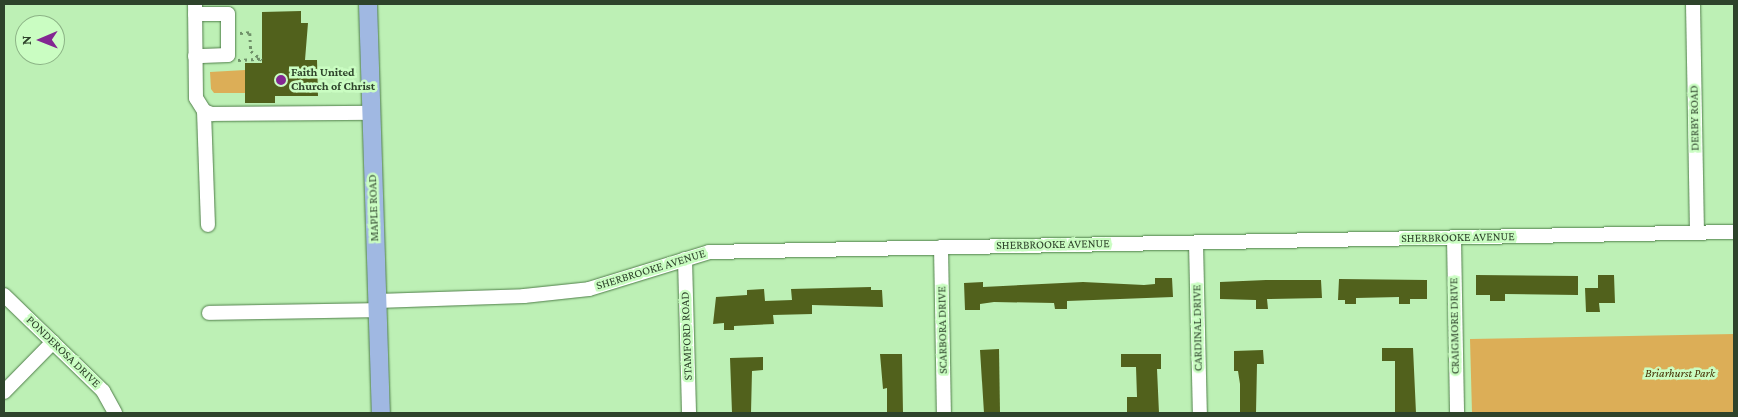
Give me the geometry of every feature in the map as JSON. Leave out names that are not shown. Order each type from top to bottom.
[{"type":"main road","name":"MAPLE ROAD","points":[[368,4],[381,413]]},
{"type":"street","name":"DERBY ROAD","points":[[1693,4],[1697,232]]},
{"type":"street","points":[[196,56],[228,55],[228,14],[195,9],[196,98],[204,112],[208,225]]},
{"type":"street","points":[[204,112],[212,114],[371,113]]},
{"type":"street","name":"SHERBROOKE AVENUE","points":[[209,313],[524,296],[589,289],[646,274],[684,259],[709,252],[1734,232]]},
{"type":"street","name":"CRAIGMORE DRIVE","points":[[1454,238],[1456,413]]},
{"type":"street","name":"CARDINAL DRIVE","points":[[1196,243],[1200,413]]},
{"type":"street","name":"SCARBORA DRIVE","points":[[941,247],[944,413]]},
{"type":"street","name":"STAMFORD ROAD","points":[[684,259],[689,413]]},
{"type":"street","name":"PONDEROSA DRIVE","points":[[4,295],[103,391],[115,413]]},
{"type":"street","points":[[4,392],[53,342]]},
{"type":"path","points":[[237,60],[261,60],[251,51],[250,32]]},
{"type":"green space","points":[[245,70],[246,93],[214,93],[211,89],[210,72]]},
{"type":"green space","name":"Briarhurst Park","points":[[1734,334],[1734,413],[1472,413],[1470,339]]},
{"type":"building","points":[[301,11],[301,23],[308,23],[305,60],[317,60],[318,96],[275,96],[275,103],[245,103],[245,63],[262,63],[262,12]]},
{"type":"building","points":[[1476,275],[1578,276],[1578,295],[1505,294],[1505,301],[1490,301],[1490,295],[1476,295]]},
{"type":"building","points":[[1598,275],[1614,275],[1615,303],[1599,303],[1600,312],[1586,312],[1585,288],[1598,288]]},
{"type":"building","points":[[1155,278],[1172,278],[1173,297],[1067,301],[1067,309],[1055,309],[1054,303],[994,302],[980,304],[980,310],[965,310],[964,283],[983,282],[983,287],[1083,282],[1144,285],[1155,284]]},
{"type":"building","points":[[1339,279],[1427,280],[1427,299],[1410,299],[1410,304],[1399,304],[1399,297],[1356,298],[1356,304],[1345,304],[1345,300],[1338,300]]},
{"type":"building","points":[[1321,280],[1322,298],[1267,299],[1268,309],[1256,309],[1256,300],[1220,299],[1220,282]]},
{"type":"building","points":[[871,287],[871,290],[882,290],[883,307],[812,305],[812,314],[773,315],[774,324],[734,326],[734,330],[724,330],[724,323],[713,324],[716,297],[747,295],[747,290],[764,289],[765,301],[792,300],[791,289]]},
{"type":"building","points":[[1382,348],[1413,348],[1416,413],[1395,413],[1395,361],[1382,361]]},
{"type":"building","points":[[999,349],[1000,413],[984,413],[980,350]]},
{"type":"building","points":[[1263,350],[1264,364],[1257,364],[1256,413],[1240,413],[1240,384],[1238,371],[1234,371],[1234,351]]},
{"type":"building","points":[[880,354],[902,354],[903,413],[887,413],[887,388],[883,389]]},
{"type":"building","points":[[1121,354],[1161,354],[1161,369],[1157,369],[1159,413],[1127,412],[1127,397],[1137,397],[1136,367],[1121,367]]},
{"type":"building","points":[[763,357],[763,370],[752,371],[751,413],[732,413],[730,358]]},
{"type":"place","name":"Faith United Church of Christ","points":[[281,80]]}]
